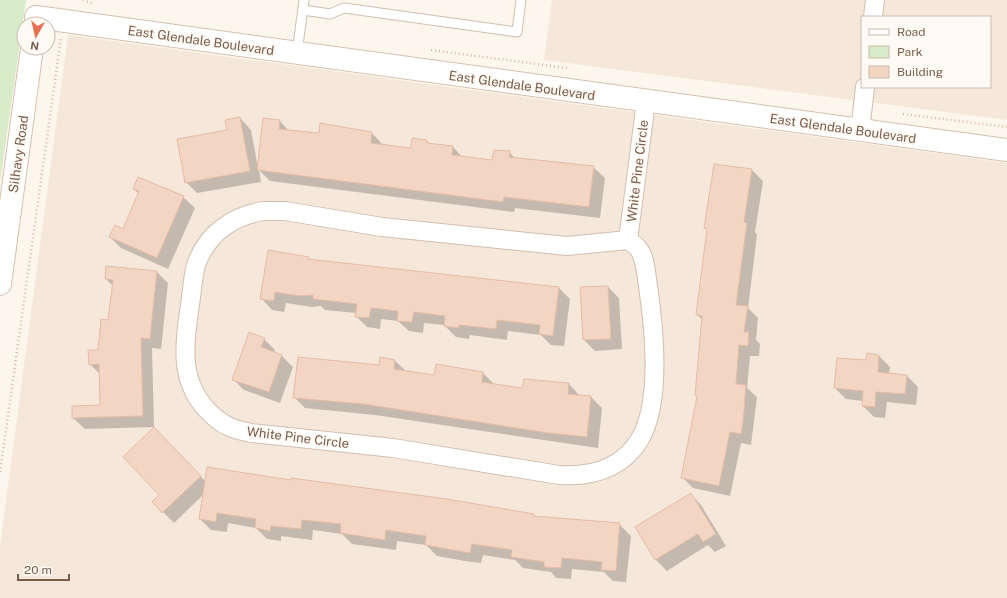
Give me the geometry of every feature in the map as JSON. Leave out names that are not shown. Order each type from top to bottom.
[{"type":"street","points":[[873,16],[875,0]]},
{"type":"street","name":"East Glendale Boulevard","points":[[37,14],[63,21],[646,102],[1007,150]]},
{"type":"street","name":"Silhavy Road","points":[[0,284],[31,56]]},
{"type":"street","points":[[860,130],[865,88]]},
{"type":"street","name":"White Pine Circle","points":[[628,240],[646,102]]},
{"type":"street","name":"White Pine Circle","points":[[263,210],[285,212],[382,228],[567,246],[628,240],[638,248],[644,260],[653,319],[653,385],[648,415],[640,438],[629,454],[613,465],[595,473],[582,476],[559,475],[393,448],[250,433],[230,427],[214,417],[200,403],[190,383],[185,364],[185,342],[196,267],[203,249],[217,233],[232,221],[246,214],[263,210]]},
{"type":"lane","points":[[297,53],[304,0]]},
{"type":"lane","points":[[303,10],[330,14],[344,4],[517,32],[521,0]]},
{"type":"path","points":[[0,472],[63,21]]},
{"type":"shaded area","points":[[552,0],[1007,0],[1007,120],[544,60]]},
{"type":"shaded area","points":[[68,35],[1007,163],[1007,598],[0,598],[0,546]]},
{"type":"green space","points":[[0,0],[26,0],[24,16],[16,16],[16,56],[18,56],[0,182]]},
{"type":"building","points":[[240,117],[250,171],[185,183],[177,139],[227,130],[225,120]]},
{"type":"building","points":[[263,118],[280,120],[279,129],[319,133],[320,123],[372,132],[371,143],[411,148],[412,138],[427,140],[427,143],[453,146],[452,155],[492,160],[494,150],[510,151],[509,157],[594,166],[589,207],[504,197],[503,202],[257,170]]},
{"type":"building","points":[[714,164],[752,169],[744,222],[747,223],[736,305],[748,306],[744,332],[749,332],[748,346],[739,345],[736,384],[746,385],[743,423],[741,434],[730,432],[719,486],[681,478],[697,396],[695,395],[702,316],[696,315],[707,229],[704,228]]},
{"type":"building","points":[[138,177],[184,196],[157,258],[109,237],[115,225],[123,229],[139,191],[133,189]]},
{"type":"building","points":[[268,250],[309,257],[308,259],[559,287],[553,336],[539,334],[540,325],[497,320],[496,329],[459,325],[458,328],[444,326],[445,316],[414,312],[412,322],[397,321],[398,311],[371,308],[369,318],[355,317],[357,304],[313,299],[313,295],[300,296],[275,292],[274,301],[260,299]]},
{"type":"building","points":[[106,266],[157,271],[150,339],[141,338],[143,416],[72,418],[72,406],[100,405],[99,364],[89,365],[88,350],[98,350],[101,319],[108,320],[113,280],[105,279]]},
{"type":"building","points":[[608,286],[611,339],[583,340],[580,287]]},
{"type":"building","points":[[249,332],[265,338],[261,347],[282,355],[269,392],[232,380]]},
{"type":"building","points":[[867,353],[879,355],[878,372],[907,375],[905,394],[876,392],[875,407],[862,406],[863,391],[834,388],[837,358],[866,360]]},
{"type":"building","points":[[298,357],[379,365],[380,357],[395,360],[394,369],[434,375],[436,364],[483,372],[482,382],[522,388],[524,379],[569,383],[568,394],[591,396],[587,437],[548,433],[363,404],[293,398]]},
{"type":"building","points":[[154,427],[201,476],[162,513],[152,502],[159,495],[123,457]]},
{"type":"building","points":[[207,467],[291,480],[291,478],[447,499],[534,514],[534,516],[620,523],[616,571],[601,570],[602,562],[562,558],[561,568],[544,567],[544,562],[511,557],[512,550],[472,544],[470,553],[425,545],[426,536],[386,530],[385,540],[340,533],[341,524],[302,520],[301,529],[271,526],[270,531],[255,528],[256,519],[217,513],[216,522],[199,519]]},
{"type":"building","points":[[691,493],[716,534],[703,542],[698,534],[655,560],[635,527]]}]
